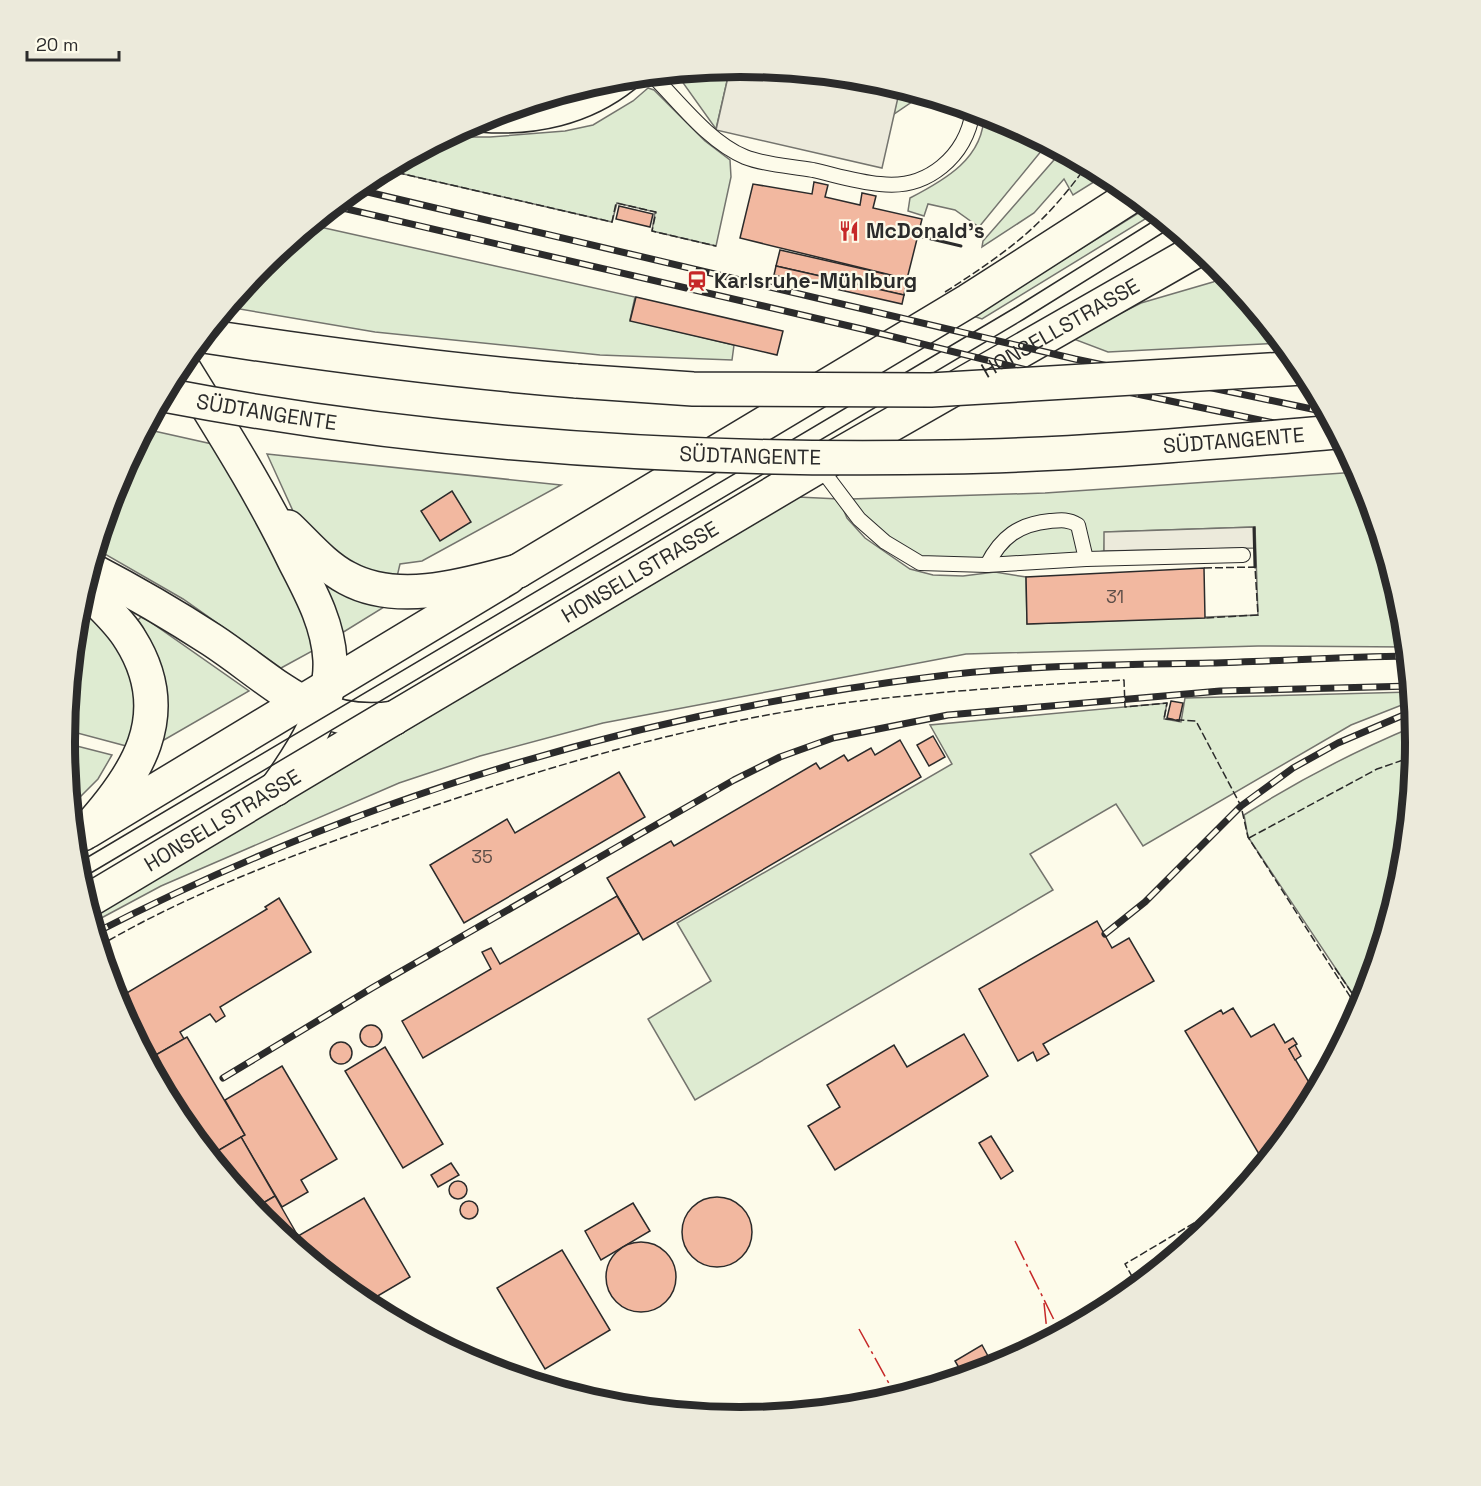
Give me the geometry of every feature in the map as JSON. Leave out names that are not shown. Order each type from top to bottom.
[{"type":"main road","points":[[82,834],[316,701],[518,571],[968,301],[1125,200]]},
{"type":"main road","name":"HONSELLSTRASSE","points":[[94,897],[819,466],[1191,254]]},
{"type":"main road","points":[[214,337],[454,371],[693,388],[931,390],[1291,369]]},
{"type":"main road","points":[[187,373],[268,506],[311,593],[327,634],[330,662],[316,701],[305,746],[276,789]]},
{"type":"main road","name":"SÜDTANGENTE","points":[[173,396],[311,419],[441,435],[565,448],[714,455],[949,457],[1167,447],[1329,433]]},
{"type":"main road","points":[[268,506],[327,566],[348,579],[368,586],[406,592],[473,583],[518,571]]},
{"type":"main road","points":[[98,573],[152,602],[316,701],[362,720],[394,718]]},
{"type":"main road","points":[[82,833],[126,785],[141,756],[151,709],[143,668],[130,639],[117,621],[92,595]]},
{"type":"street","points":[[511,119],[525,119],[564,112],[612,90]]},
{"type":"lane","points":[[660,82],[719,141],[746,158],[881,185],[904,182],[942,169],[954,158],[966,139],[971,119]]},
{"type":"lane","points":[[819,466],[859,519],[885,542],[920,563],[987,565],[1086,559],[1243,555]]},
{"type":"lane","points":[[987,565],[993,554],[1016,529],[1033,523],[1068,520],[1078,525],[1086,559]]},
{"type":"green space","points":[[728,78],[716,129],[681,80]]},
{"type":"green space","points":[[648,88],[654,90],[705,141],[730,160],[731,177],[716,246],[652,231],[655,212],[617,203],[612,222],[399,173],[466,137],[565,131],[593,125],[633,101]]},
{"type":"green space","points":[[897,96],[914,100],[894,114]]},
{"type":"green space","points":[[983,124],[1042,150],[979,227],[955,210],[928,204],[924,216],[908,211],[910,198],[960,166],[970,155]]},
{"type":"green space","points":[[1056,158],[1095,181],[1073,195],[1064,179],[1034,213],[982,247],[983,241]]},
{"type":"green space","points":[[1141,211],[1148,217],[982,319],[973,316]]},
{"type":"green space","points":[[321,227],[635,297],[630,320],[734,345],[732,360],[600,355],[375,332],[236,308],[270,272]]},
{"type":"green space","points":[[1218,279],[1272,344],[1108,352],[1071,338],[1141,303]]},
{"type":"green space","points":[[153,431],[212,444],[283,564],[316,649],[281,668],[183,599],[103,553],[126,488]]},
{"type":"green space","points":[[267,454],[561,485],[422,561],[400,564],[396,581],[371,578],[317,543],[293,511]]},
{"type":"green space","points":[[1348,473],[1371,529],[1393,613],[1399,647],[1258,646],[966,654],[603,723],[480,756],[399,783],[161,886],[99,919],[98,914],[798,497],[839,499],[847,518],[865,538],[910,569],[933,575],[963,576],[995,572],[1026,577],[1027,624],[1258,615],[1255,527],[1105,532],[1104,551],[1088,554],[1081,524],[1032,518],[984,562],[941,561],[918,557],[898,547],[871,525],[851,499],[1045,493]]},
{"type":"green space","points":[[1066,524],[1076,530],[1082,556],[993,561],[1018,532]]},
{"type":"green space","points":[[326,582],[389,604],[337,636],[321,584]]},
{"type":"green space","points":[[88,614],[106,629],[126,657],[138,714],[130,747],[75,732],[76,699]]},
{"type":"green space","points":[[141,617],[249,691],[157,744],[137,621]]},
{"type":"green space","points":[[1404,692],[1405,704],[1351,725],[1143,846],[1116,804],[1030,854],[1053,890],[695,1100],[648,1019],[711,981],[677,923],[952,764],[930,725],[1167,703],[1164,719],[1181,722],[1185,698]]},
{"type":"green space","points":[[1406,730],[1405,787],[1393,873],[1371,957],[1355,998],[1248,837],[1244,815],[1285,790]]},
{"type":"green space","points":[[75,746],[112,755],[98,779],[77,800]]},
{"type":"shaded area","points":[[728,78],[827,83],[898,97],[882,168],[716,130]]},
{"type":"shaded area","points":[[1255,527],[1255,548],[1104,551],[1104,532]]},
{"type":"building","points":[[814,182],[828,185],[825,197],[860,205],[862,193],[876,196],[873,208],[922,219],[907,279],[740,238],[753,184],[812,194]]},
{"type":"building","points":[[619,206],[653,214],[650,227],[616,219]]},
{"type":"building","points":[[780,250],[907,279],[904,295],[776,266]]},
{"type":"building","points":[[776,266],[904,295],[902,304],[774,275]]},
{"type":"building","points":[[636,297],[783,331],[777,355],[630,321]]},
{"type":"building","points":[[452,491],[471,522],[440,541],[421,511]]},
{"type":"building","points":[[1204,568],[1205,618],[1027,624],[1026,577]]},
{"type":"building","points":[[1171,701],[1183,703],[1179,721],[1167,718]]},
{"type":"building","points":[[933,736],[945,757],[929,766],[917,745]]},
{"type":"building","points":[[900,740],[921,777],[643,940],[607,878],[671,841],[674,846],[816,763],[820,769],[844,755],[848,761],[871,748],[875,755]]},
{"type":"building","points":[[619,772],[645,817],[464,923],[430,865],[507,819],[515,833]]},
{"type":"building","points":[[617,896],[639,933],[423,1058],[402,1021],[491,969],[482,952],[491,948],[500,964]]},
{"type":"building","points":[[279,898],[311,952],[220,1007],[225,1016],[216,1022],[210,1014],[180,1032],[184,1039],[154,1056],[125,994],[267,909],[265,907]]},
{"type":"building","points":[[1097,921],[1112,948],[1129,938],[1154,981],[1043,1044],[1049,1054],[1037,1061],[1033,1052],[1018,1061],[979,989]]},
{"type":"building","points":[[1233,1008],[1251,1037],[1274,1024],[1285,1043],[1293,1038],[1297,1044],[1289,1049],[1311,1086],[1294,1113],[1261,1157],[1185,1031],[1221,1010],[1223,1014]]},
{"type":"building","points":[[371,1025],[379,1028],[382,1036],[379,1044],[371,1047],[363,1044],[360,1036],[363,1028]]},
{"type":"building","points":[[964,1034],[988,1076],[835,1170],[808,1126],[840,1107],[827,1085],[894,1045],[907,1067]]},
{"type":"building","points":[[187,1037],[245,1135],[216,1152],[187,1113],[154,1056]]},
{"type":"building","points":[[341,1042],[349,1045],[352,1053],[349,1061],[341,1064],[333,1061],[330,1053],[333,1045]]},
{"type":"building","points":[[1295,1045],[1301,1056],[1295,1060],[1289,1049]]},
{"type":"building","points":[[385,1047],[443,1144],[403,1168],[345,1071]]},
{"type":"building","points":[[282,1066],[337,1159],[301,1180],[308,1192],[282,1207],[241,1137],[245,1135],[225,1100]]},
{"type":"building","points":[[991,1136],[1013,1171],[1001,1179],[979,1143]]},
{"type":"building","points":[[241,1137],[275,1196],[261,1204],[216,1152]]},
{"type":"building","points":[[451,1163],[459,1175],[438,1187],[431,1175]]},
{"type":"building","points":[[458,1181],[464,1184],[467,1190],[464,1196],[458,1199],[452,1196],[449,1190],[452,1184]]},
{"type":"building","points":[[275,1196],[302,1243],[270,1214],[261,1204]]},
{"type":"building","points":[[717,1197],[730,1200],[742,1207],[749,1219],[752,1232],[749,1245],[742,1257],[730,1264],[717,1267],[704,1264],[692,1257],[685,1245],[682,1232],[685,1219],[692,1207],[704,1200]]},
{"type":"building","points":[[364,1198],[410,1277],[374,1298],[335,1271],[302,1243],[298,1236]]},
{"type":"building","points":[[469,1201],[475,1204],[478,1210],[475,1216],[469,1219],[463,1216],[460,1210],[463,1204]]},
{"type":"building","points":[[633,1203],[650,1231],[601,1260],[585,1231]]},
{"type":"building","points":[[641,1242],[654,1245],[666,1252],[673,1264],[676,1277],[673,1290],[666,1302],[654,1309],[641,1312],[628,1309],[616,1302],[609,1290],[606,1277],[609,1264],[616,1252],[628,1245]]},
{"type":"building","points":[[562,1250],[610,1330],[545,1369],[497,1288]]},
{"type":"building","points":[[982,1345],[990,1360],[961,1371],[955,1361]]},
{"type":"tram line","points":[[86,858],[1016,307],[1153,221]]},
{"type":"tram line","points":[[88,874],[1024,319],[1165,231]]},
{"type":"railway","points":[[368,192],[1075,359],[1317,410]]},
{"type":"railway","points":[[344,208],[862,329],[1043,374],[1330,435]]},
{"type":"railway","points":[[102,930],[194,885],[295,841],[398,802],[502,768],[607,738],[714,713],[822,693],[931,677],[1000,670],[1400,656]]},
{"type":"railway","points":[[223,1078],[372,988],[734,780],[780,757],[833,738],[948,715],[1220,691],[1404,686]]},
{"type":"railway","points":[[1105,934],[1145,902],[1241,806],[1293,768],[1338,743],[1405,714]]},
{"type":"fence","points":[[945,292],[1023,237],[1055,205],[1082,172]]},
{"type":"fence","points":[[399,173],[612,222],[616,203],[656,212],[652,231],[716,246]]},
{"type":"fence","points":[[1204,568],[1255,567],[1258,615],[1205,618]]},
{"type":"fence","points":[[106,942],[203,893],[311,849],[498,785],[614,750],[732,722],[851,702],[988,689],[1124,680],[1125,707],[1167,703],[1164,719],[1196,721],[1241,806],[1248,837],[1353,1002]]},
{"type":"fence","points":[[1249,838],[1377,769],[1406,759]]},
{"type":"fence","points":[[1335,968],[1355,998]]},
{"type":"fence","points":[[1134,1279],[1125,1264],[1213,1212]]},
{"type":"wall","points":[[919,236],[961,246]]},
{"type":"wall","points":[[1254,528],[1255,567]]},
{"type":"power","points":[[1015,1241],[1058,1327]]},
{"type":"power","points":[[1044,1303],[1047,1333]]},
{"type":"power","points":[[859,1329],[893,1391]]},
{"type":"place","name":"McDonald's","points":[[849,231]]},
{"type":"place","name":"Karlsruhe-Mühlburg","points":[[697,281]]}]
